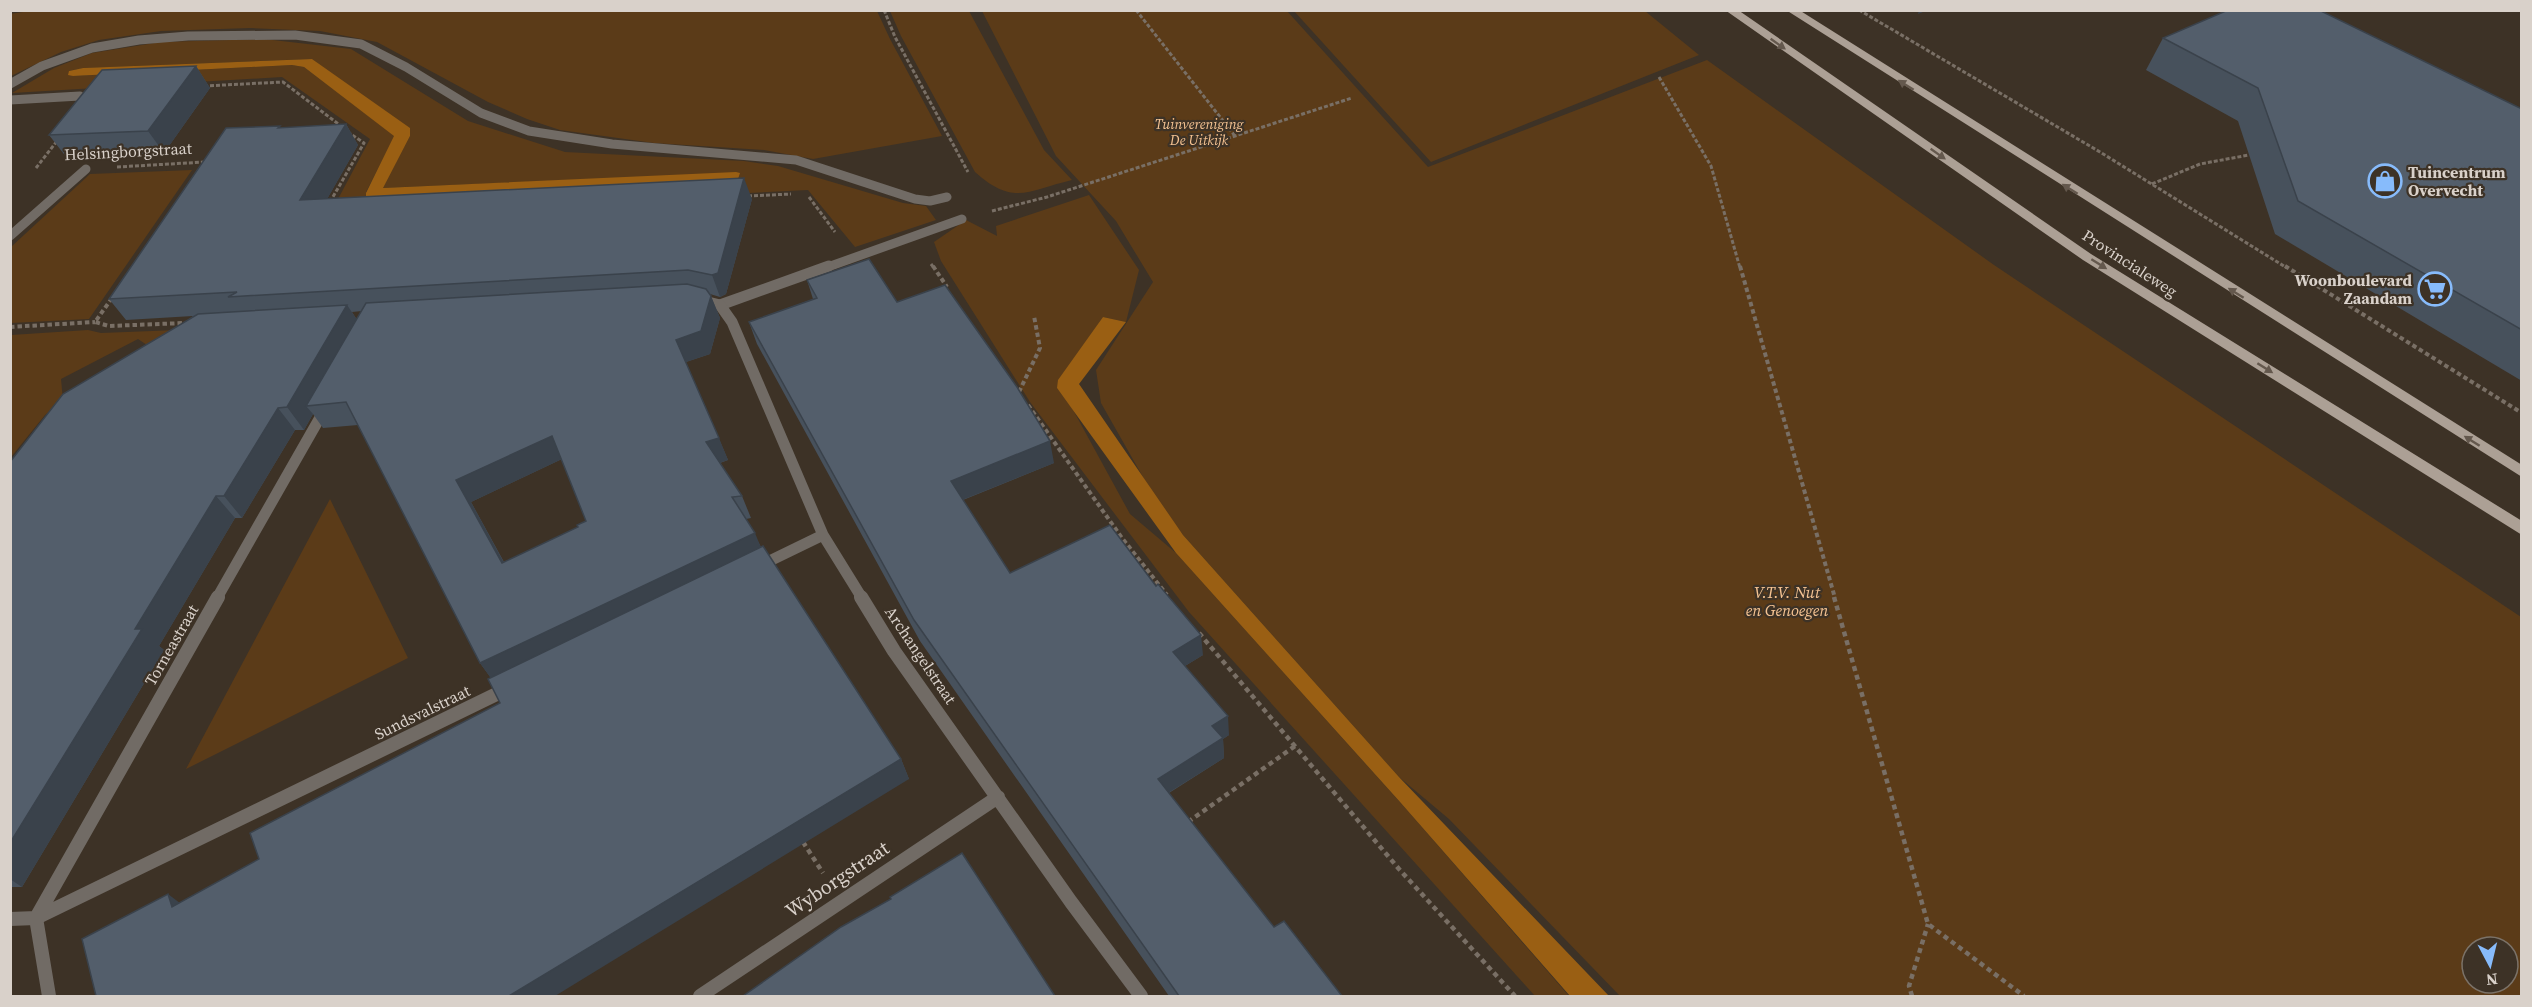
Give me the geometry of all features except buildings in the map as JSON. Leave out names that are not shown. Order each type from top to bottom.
[{"type":"main road","name":"Provincialeweg","points":[[1730,10],[2087,257],[2522,529]]},
{"type":"main road","name":"Provincialeweg","points":[[1791,10],[1933,102],[2522,472]]},
{"type":"street","points":[[10,84],[42,66],[82,51],[128,42],[188,36],[295,35],[361,44],[406,67],[481,113],[529,131],[612,144],[796,160],[915,199],[930,201],[947,197]]},
{"type":"street","points":[[10,100],[80,96]]},
{"type":"street","points":[[10,236],[86,169]]},
{"type":"street","points":[[686,300],[698,299],[720,305],[962,219]]},
{"type":"street","name":"Archangelstraat","points":[[720,305],[732,322],[823,535],[894,651],[1071,903],[1141,996]]},
{"type":"street","name":"Torneastraat","points":[[36,918],[334,392]]},
{"type":"street","points":[[748,572],[823,535]]},
{"type":"street","name":"Sundsvalstraat","points":[[36,918],[521,682]]},
{"type":"street","name":"Wyborgstraat","points":[[700,996],[998,796]]},
{"type":"street","points":[[10,919],[36,918],[49,996]]},
{"type":"path","points":[[884,10],[895,38],[968,172]]},
{"type":"path","points":[[1136,10],[1235,136]]},
{"type":"path","points":[[1859,10],[2151,184],[2522,413]]},
{"type":"path","points":[[1659,77],[1711,166],[1928,924],[1909,986],[1912,996]]},
{"type":"path","points":[[202,86],[283,82],[364,143],[327,208]]},
{"type":"path","points":[[994,210],[1047,197],[1352,98]]},
{"type":"path","name":"Helsingborgstraat","points":[[63,134],[33,172],[208,162],[201,171]]},
{"type":"path","points":[[2151,184],[2200,164],[2249,155]]},
{"type":"path","points":[[805,193],[855,257]]},
{"type":"path","points":[[746,196],[793,194]]},
{"type":"path","points":[[912,237],[952,295]]},
{"type":"path","points":[[96,322],[115,294]]},
{"type":"path","points":[[1019,392],[1040,348],[1034,316]]},
{"type":"path","points":[[10,327],[96,322],[109,326],[186,323],[193,326]]},
{"type":"path","points":[[1012,382],[1122,538],[1170,598]]},
{"type":"path","points":[[1112,543],[1122,538]]},
{"type":"path","points":[[1192,625],[1399,869],[1515,996]]},
{"type":"path","points":[[1178,829],[1295,746]]},
{"type":"path","points":[[802,841],[842,902]]},
{"type":"path","points":[[1928,924],[2024,996]]},
{"type":"green space","points":[[36,10],[877,11],[942,136],[813,159],[764,150],[654,143],[560,130],[488,102],[377,42],[320,31],[250,28],[161,31],[99,40],[61,52],[11,76],[10,14]]},
{"type":"green space","points":[[890,11],[969,11],[1044,150],[1072,180],[1033,191],[1011,193],[989,183],[975,172],[901,36]]},
{"type":"green space","name":"V.T.V. Nut en Genoegen","points":[[982,11],[1287,11],[1428,167],[1707,60],[1994,265],[2521,617],[2521,996],[1620,996],[1449,819],[1399,777],[1183,535],[1156,500],[1101,403],[1096,370],[1153,282],[1116,221],[1056,156]]},
{"type":"green space","points":[[1294,11],[1645,11],[1699,55],[1431,162]]},
{"type":"green space","points":[[264,39],[351,49],[468,121],[565,152],[744,161],[778,166],[903,203],[926,206],[936,220],[855,247],[808,190],[330,214],[370,139],[282,77],[12,93],[54,68],[92,53],[161,42]],"holes":[[[312,59],[410,136],[382,188],[739,173],[366,192],[395,136],[304,67],[292,65],[73,76],[69,71],[83,68]]]},
{"type":"green space","points":[[192,170],[89,319],[11,323],[11,247],[90,174]]},
{"type":"green space","points":[[1089,195],[1139,270],[1126,322],[1103,317],[1057,388],[1072,408],[1130,514],[1176,553],[1407,810],[1569,996],[1535,996],[1189,612],[1030,402],[941,261],[934,242],[966,220],[997,236],[996,226]]},
{"type":"green space","points":[[88,330],[101,333],[178,330],[150,347],[138,339],[61,379],[63,401],[45,415],[11,457],[11,335]]},
{"type":"green space","points":[[330,499],[408,658],[186,769]]},
{"type":"shaded area","points":[[312,59],[410,128],[410,136],[383,188],[740,173],[738,179],[373,198],[366,196],[366,193],[394,136],[304,67],[292,65],[68,75],[69,71],[83,68]]},
{"type":"shaded area","points":[[1103,317],[1126,322],[1079,384],[1183,535],[1399,777],[1609,996],[1570,996],[1400,802],[1176,553],[1057,388],[1058,380]]},
{"type":"place","name":"Tuincentrum Overvecht","points":[[2385,181]]},
{"type":"place","name":"Woonboulevard Zaandam","points":[[2435,289]]},
{"type":"park label","name":"Tuinvereniging De Uitkijk","points":[[1199,132]]}]
